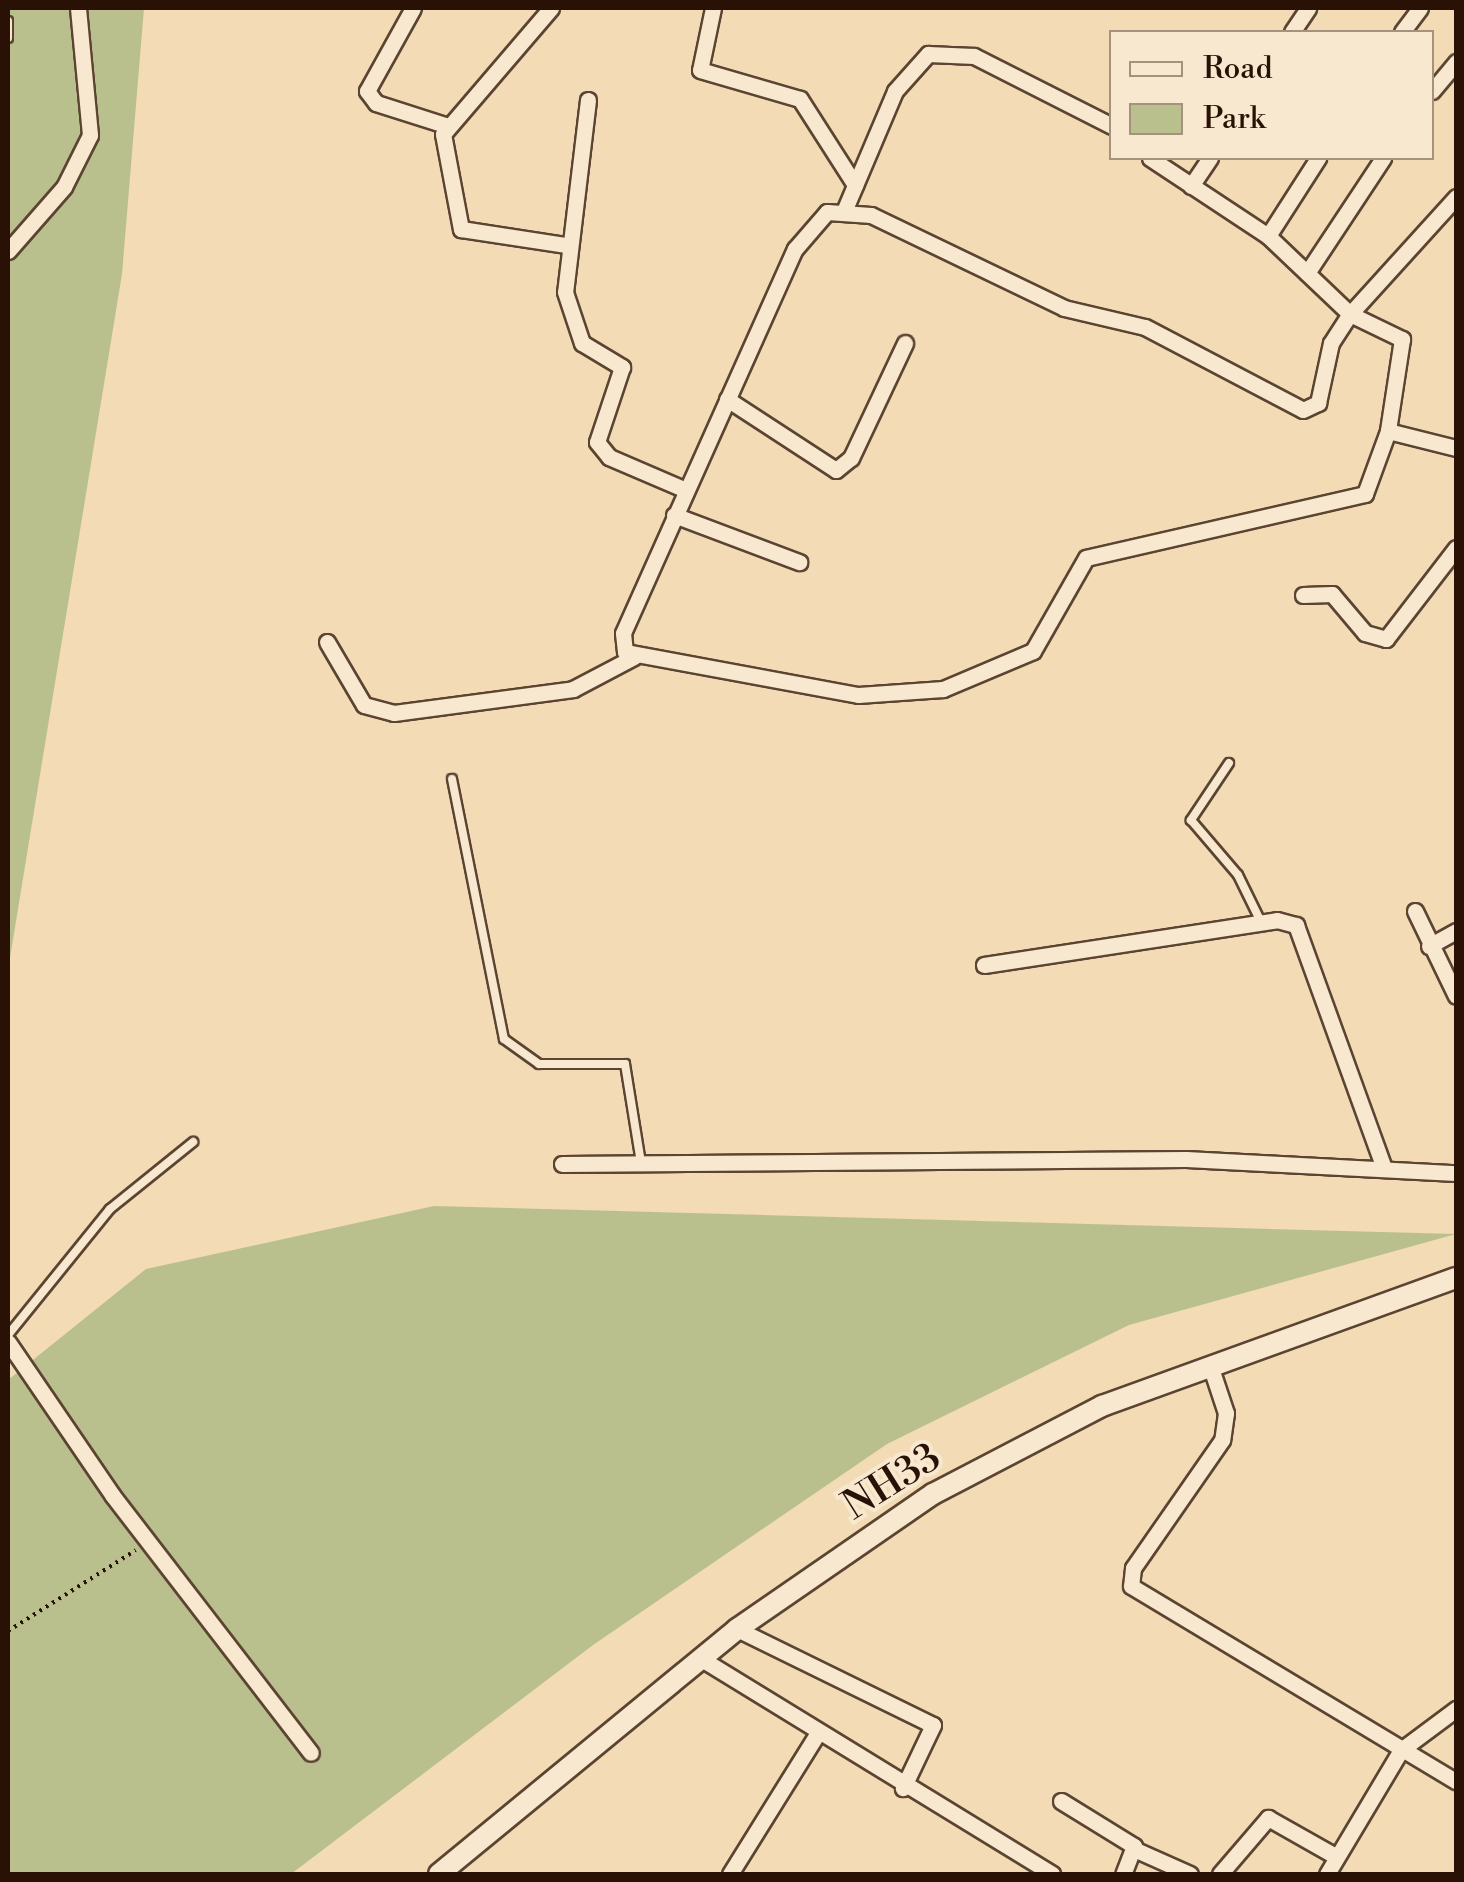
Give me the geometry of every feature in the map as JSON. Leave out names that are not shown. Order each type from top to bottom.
[{"type":"main road","name":"NH33","points":[[439,1874],[737,1629],[933,1494],[1102,1406],[1456,1278]]},
{"type":"street","points":[[8,250],[64,187],[90,135],[78,8]]},
{"type":"street","points":[[413,8],[367,91],[376,103],[444,125]]},
{"type":"street","points":[[444,125],[551,8]]},
{"type":"street","points":[[713,8],[700,70],[800,99],[818,114],[855,185]]},
{"type":"street","points":[[1293,30],[1308,8]]},
{"type":"street","points":[[1404,30],[1420,8]]},
{"type":"street","points":[[634,657],[623,632],[795,248],[813,222],[845,209],[895,91],[928,54],[974,56],[1109,124]]},
{"type":"street","points":[[1434,89],[1456,62]]},
{"type":"street","points":[[588,100],[565,245],[576,334],[622,367],[601,450],[686,490]]},
{"type":"street","points":[[444,125],[461,229],[565,245]]},
{"type":"street","points":[[328,642],[364,705],[394,713],[573,689],[634,657],[858,694],[943,689],[1034,651],[1086,558],[1365,494],[1388,431],[1402,339],[1350,314],[1268,236],[1153,160]]},
{"type":"street","points":[[1192,186],[1209,160]]},
{"type":"street","points":[[1268,236],[1317,160]]},
{"type":"street","points":[[1307,273],[1382,160]]},
{"type":"street","points":[[845,209],[1064,308],[1145,327],[1303,410],[1318,403],[1331,343],[1350,314],[1456,197]]},
{"type":"street","points":[[727,399],[836,470],[852,458],[905,342]]},
{"type":"street","points":[[1388,431],[1456,448]]},
{"type":"street","points":[[674,515],[799,562]]},
{"type":"street","points":[[1303,595],[1332,594],[1365,633],[1386,639],[1456,548]]},
{"type":"street","points":[[1414,911],[1456,996]]},
{"type":"street","points":[[984,965],[1287,921],[1303,932],[1382,1165]]},
{"type":"street","points":[[1429,946],[1456,932]]},
{"type":"street","points":[[562,1164],[1382,1165],[1456,1173]]},
{"type":"street","points":[[8,1338],[148,1542],[312,1753]]},
{"type":"street","points":[[1210,1366],[1226,1414],[1222,1440],[1133,1568],[1131,1586],[1456,1781]]},
{"type":"street","points":[[737,1629],[934,1725],[903,1788]]},
{"type":"street","points":[[700,1658],[903,1788],[1052,1874]]},
{"type":"street","points":[[1327,1874],[1402,1750],[1456,1710]]},
{"type":"street","points":[[730,1874],[817,1734]]},
{"type":"street","points":[[1062,1801],[1136,1850],[1190,1874]]},
{"type":"street","points":[[1220,1874],[1268,1818],[1337,1858]]},
{"type":"street","points":[[1123,1874],[1136,1850]]},
{"type":"lane","points":[[8,21],[8,38]]},
{"type":"lane","points":[[1229,763],[1190,820],[1238,875],[1261,922]]},
{"type":"lane","points":[[452,779],[504,1038],[539,1064],[624,1064],[640,1163]]},
{"type":"lane","points":[[8,1338],[110,1209],[193,1142]]},
{"type":"path","points":[[8,1631],[148,1542]]},
{"type":"green space","points":[[8,8],[144,8],[122,274],[8,970]]},
{"type":"green space","points":[[434,1206],[1456,1234],[1129,1325],[887,1444],[593,1645],[291,1874],[8,1874],[8,1380],[146,1269]]}]
